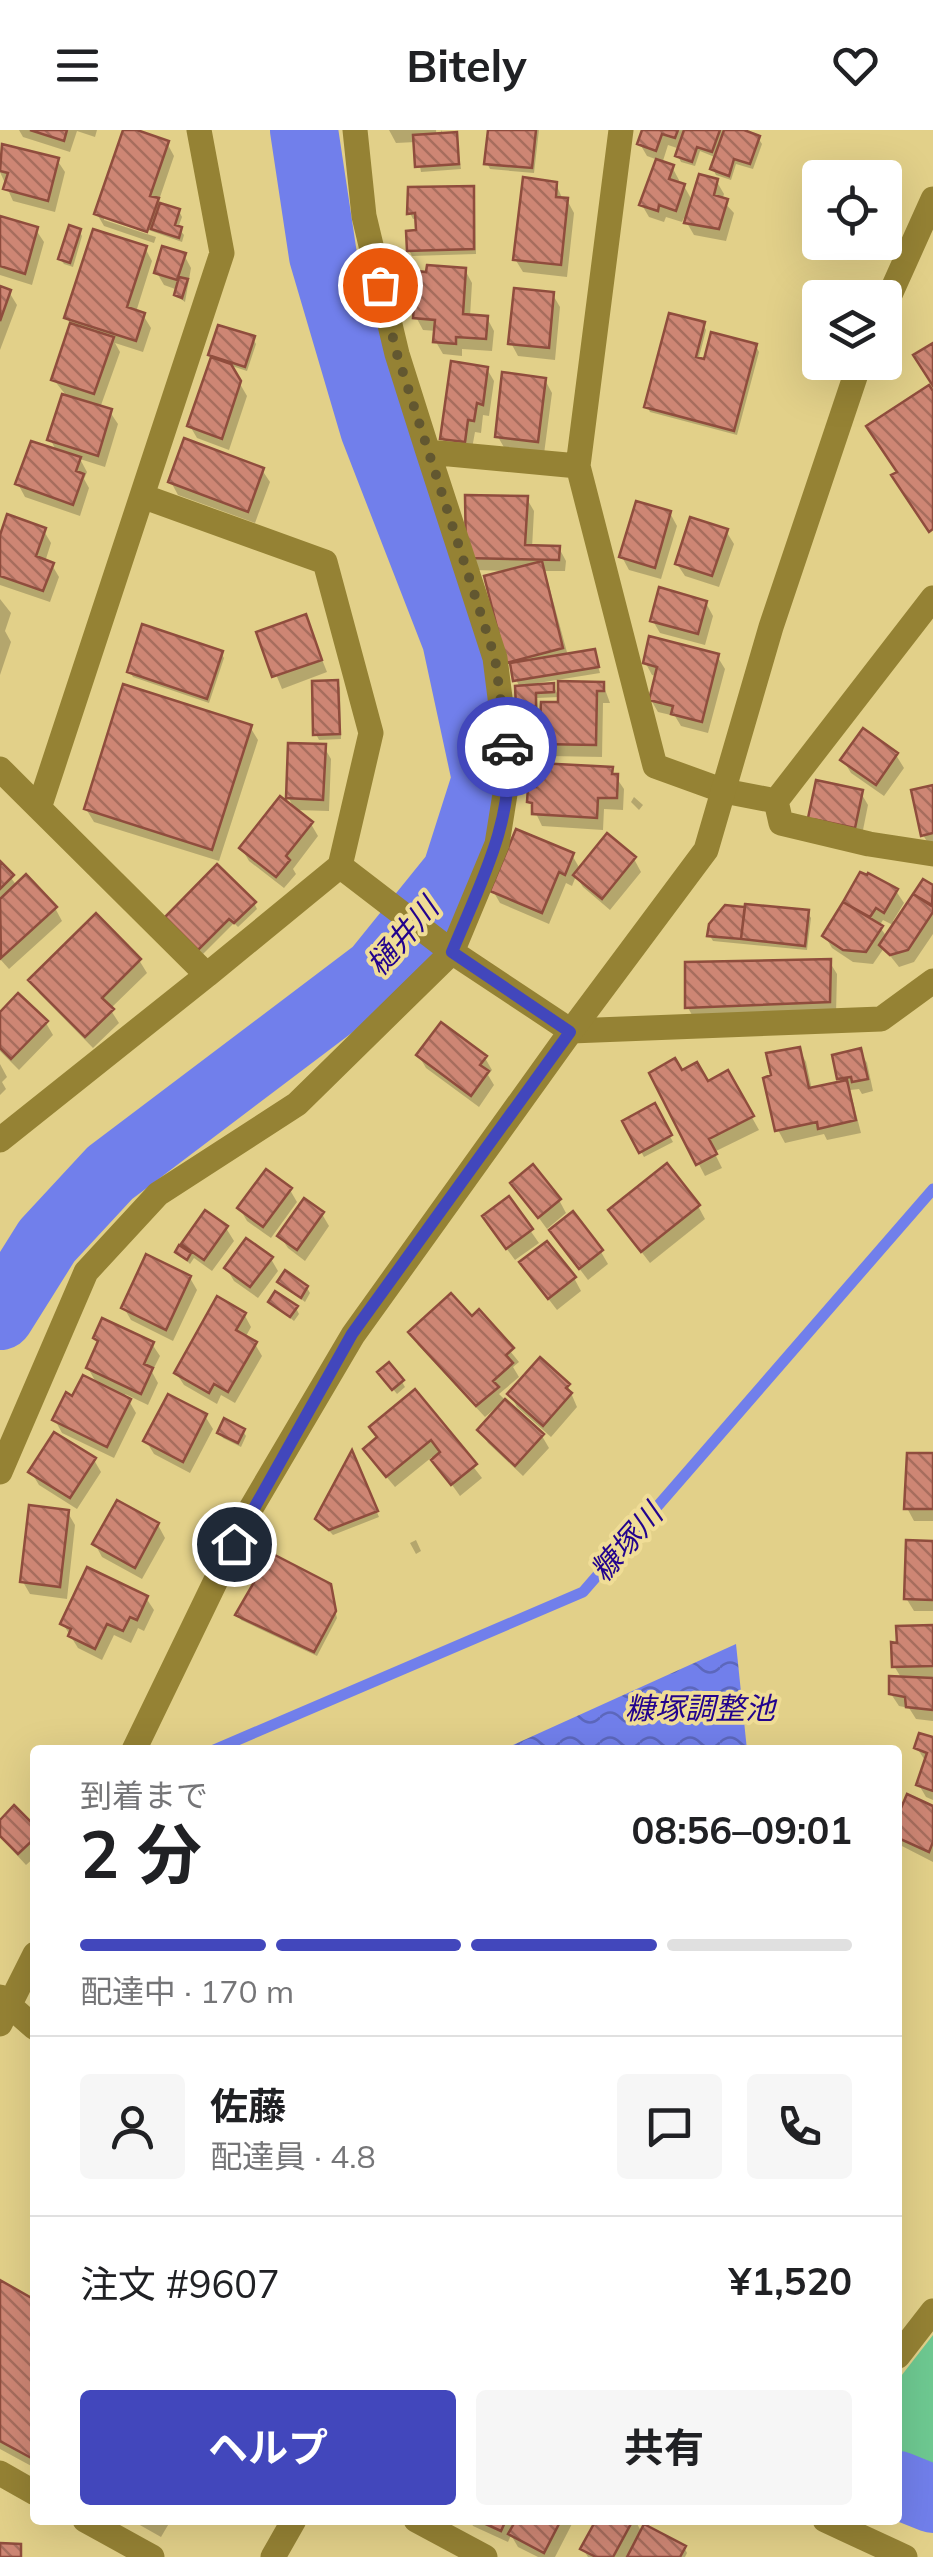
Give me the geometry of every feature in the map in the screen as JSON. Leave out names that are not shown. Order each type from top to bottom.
[{"type":"street","points":[[39,808],[222,252],[199,130]]},
{"type":"street","points":[[0,1472],[86,1272],[158,1194],[297,1104],[443,946],[497,844],[510,769],[495,658],[397,354],[364,216],[355,130]]},
{"type":"street","points":[[621,130],[578,466],[655,766],[724,792],[776,801]]},
{"type":"street","points":[[897,280],[933,198]]},
{"type":"street","points":[[136,1745],[250,1510],[352,1334],[706,850],[771,627],[854,380]]},
{"type":"street","points":[[428,452],[578,466]]},
{"type":"street","points":[[0,1140],[340,866],[371,733],[325,562],[142,496]]},
{"type":"street","points":[[776,801],[933,598]]},
{"type":"street","points":[[0,769],[207,975]]},
{"type":"street","points":[[776,801],[781,823],[933,854]]},
{"type":"street","points":[[340,866],[443,946],[570,1032],[881,1018],[933,981]]},
{"type":"street","points":[[30,1963],[3,2009],[30,2025]]},
{"type":"street","points":[[902,2351],[933,2312]]},
{"type":"street","points":[[0,2473],[30,2489]]},
{"type":"street","points":[[94,2525],[152,2557]]},
{"type":"street","points":[[273,2557],[291,2525]]},
{"type":"street","points":[[425,2525],[486,2557]]},
{"type":"street","points":[[836,2525],[905,2557]]},
{"type":"green space","points":[[933,2335],[933,2482],[902,2472],[902,2375]]},
{"type":"water","name":"糠塚調整池","points":[[736,1644],[746,1745],[513,1745]]},
{"type":"building","points":[[30,130],[67,130],[64,141]]},
{"type":"building","points":[[123,130],[137,130],[169,141],[150,196],[159,198],[147,232],[94,214]]},
{"type":"building","points":[[488,130],[536,130],[532,168],[484,164]]},
{"type":"building","points":[[642,130],[678,130],[675,138],[662,134],[656,151],[637,144]]},
{"type":"building","points":[[684,130],[720,130],[712,152],[697,147],[692,162],[675,156]]},
{"type":"building","points":[[724,130],[744,130],[760,136],[750,164],[734,159],[729,176],[710,169]]},
{"type":"building","points":[[457,132],[459,164],[415,167],[413,135]]},
{"type":"building","points":[[2,144],[59,158],[48,201],[3,189],[8,173],[0,171]]},
{"type":"building","points":[[656,159],[674,165],[669,179],[685,184],[676,211],[659,205],[658,211],[639,205]]},
{"type":"building","points":[[699,174],[718,179],[714,195],[728,199],[719,229],[684,223]]},
{"type":"building","points":[[523,177],[557,182],[556,197],[568,198],[561,265],[513,260]]},
{"type":"building","points":[[474,186],[474,249],[407,251],[406,231],[416,230],[415,213],[407,214],[408,187]]},
{"type":"building","points":[[160,203],[180,209],[175,225],[182,227],[179,238],[151,229]]},
{"type":"building","points":[[0,216],[38,227],[25,274],[0,266]]},
{"type":"building","points":[[69,225],[81,229],[70,263],[58,259]]},
{"type":"building","points":[[93,229],[147,246],[127,307],[145,313],[136,341],[64,318]]},
{"type":"building","points":[[162,246],[186,253],[177,280],[154,273]]},
{"type":"building","points":[[427,265],[466,268],[463,314],[488,316],[486,339],[456,337],[456,344],[433,342],[435,320],[413,318],[417,271],[426,272]]},
{"type":"building","points":[[179,277],[188,279],[182,298],[174,295]]},
{"type":"building","points":[[0,286],[11,290],[0,321]]},
{"type":"building","points":[[514,288],[554,292],[549,348],[508,344]]},
{"type":"building","points":[[669,313],[705,322],[696,357],[704,359],[711,332],[757,344],[734,431],[644,407]]},
{"type":"building","points":[[70,323],[114,337],[94,394],[51,380]]},
{"type":"building","points":[[218,325],[255,336],[245,367],[208,355]]},
{"type":"building","points":[[933,343],[933,386],[913,355]]},
{"type":"building","points":[[211,357],[231,364],[241,381],[222,439],[187,426]]},
{"type":"building","points":[[451,361],[488,367],[483,405],[477,403],[474,421],[468,420],[465,442],[440,439]]},
{"type":"building","points":[[502,372],[546,378],[538,442],[495,437]]},
{"type":"building","points":[[929,385],[933,391],[933,529],[929,532],[891,475],[897,472],[866,426]]},
{"type":"building","points":[[62,394],[112,409],[98,456],[47,440]]},
{"type":"building","points":[[184,438],[264,468],[248,512],[168,482]]},
{"type":"building","points":[[31,441],[81,457],[76,471],[84,474],[73,505],[15,484]]},
{"type":"building","points":[[465,495],[528,496],[525,545],[560,546],[559,560],[466,558]]},
{"type":"building","points":[[636,501],[671,511],[655,568],[619,557]]},
{"type":"building","points":[[7,514],[46,528],[36,556],[54,563],[43,591],[0,576],[0,535]]},
{"type":"building","points":[[690,517],[728,529],[712,576],[675,564]]},
{"type":"building","points":[[542,561],[563,648],[506,663],[484,576]]},
{"type":"building","points":[[659,587],[707,601],[698,634],[650,621]]},
{"type":"building","points":[[306,614],[322,660],[272,677],[256,632]]},
{"type":"building","points":[[142,624],[223,651],[207,699],[127,672]]},
{"type":"building","points":[[649,636],[719,654],[702,722],[671,714],[673,706],[649,700],[657,667],[643,663]]},
{"type":"building","points":[[595,649],[599,667],[513,681],[510,663]]},
{"type":"building","points":[[338,680],[340,734],[313,735],[312,681]]},
{"type":"building","points":[[558,681],[604,682],[604,691],[597,691],[596,745],[539,744],[541,702],[558,702]]},
{"type":"building","points":[[554,683],[554,692],[536,693],[536,706],[516,708],[515,686]]},
{"type":"building","points":[[123,684],[252,725],[212,850],[84,809]]},
{"type":"building","points":[[863,728],[898,753],[876,785],[840,760]]},
{"type":"building","points":[[288,743],[326,744],[323,800],[286,798]]},
{"type":"building","points":[[538,763],[613,767],[612,774],[618,774],[617,798],[598,798],[597,818],[532,814],[532,803],[527,802],[528,787],[536,787]]},
{"type":"building","points":[[816,780],[863,790],[855,828],[808,818]]},
{"type":"building","points":[[933,785],[933,833],[921,836],[911,790]]},
{"type":"building","points":[[280,796],[313,822],[286,856],[290,860],[276,877],[239,848]]},
{"type":"building","points":[[516,829],[574,853],[565,875],[559,872],[542,913],[490,891]]},
{"type":"building","points":[[607,833],[636,857],[602,899],[573,875]]},
{"type":"building","points":[[0,861],[14,875],[0,889]]},
{"type":"building","points":[[217,864],[256,902],[234,923],[229,919],[198,950],[165,917]]},
{"type":"building","points":[[860,872],[898,889],[884,913],[876,908],[870,917],[843,902]]},
{"type":"building","points":[[26,874],[57,907],[1,958],[0,899]]},
{"type":"building","points":[[923,879],[933,885],[932,905],[913,894]]},
{"type":"building","points":[[913,894],[933,907],[933,912],[908,950],[890,955],[879,945]]},
{"type":"building","points":[[843,902],[883,926],[866,952],[843,950],[822,936]]},
{"type":"building","points":[[745,904],[809,910],[805,946],[741,939]]},
{"type":"building","points":[[725,905],[745,907],[741,939],[707,936],[709,924]]},
{"type":"building","points":[[96,913],[141,959],[102,998],[114,1009],[85,1037],[28,980]]},
{"type":"building","points":[[831,959],[830,1002],[685,1008],[685,962]]},
{"type":"building","points":[[18,993],[48,1021],[11,1059],[0,1048],[0,1012]]},
{"type":"building","points":[[441,1022],[487,1056],[480,1065],[489,1071],[471,1096],[416,1055]]},
{"type":"building","points":[[800,1047],[809,1088],[847,1080],[856,1120],[818,1129],[817,1122],[775,1131],[763,1078],[771,1075],[766,1053]]},
{"type":"building","points":[[861,1048],[868,1079],[837,1079],[832,1055]]},
{"type":"building","points":[[675,1058],[682,1070],[697,1062],[708,1081],[728,1070],[754,1116],[709,1139],[717,1154],[696,1165],[649,1073]]},
{"type":"building","points":[[655,1103],[672,1135],[639,1153],[622,1121]]},
{"type":"building","points":[[667,1163],[700,1205],[641,1252],[608,1210]]},
{"type":"building","points":[[533,1164],[561,1199],[538,1218],[510,1183]]},
{"type":"building","points":[[266,1169],[292,1188],[263,1227],[237,1208]]},
{"type":"building","points":[[509,1196],[533,1229],[506,1249],[482,1216]]},
{"type":"building","points":[[304,1198],[324,1212],[297,1250],[277,1236]]},
{"type":"building","points":[[205,1210],[228,1226],[204,1260],[181,1244]]},
{"type":"building","points":[[573,1211],[603,1250],[579,1269],[549,1230]]},
{"type":"building","points":[[246,1238],[273,1257],[250,1287],[224,1268]]},
{"type":"building","points":[[547,1241],[576,1277],[548,1299],[519,1262]]},
{"type":"building","points":[[179,1245],[191,1253],[187,1260],[175,1252]]},
{"type":"building","points":[[146,1254],[191,1276],[166,1330],[121,1308]]},
{"type":"building","points":[[285,1270],[308,1286],[301,1298],[277,1282]]},
{"type":"building","points":[[275,1291],[298,1306],[290,1317],[268,1302]]},
{"type":"building","points":[[451,1293],[472,1316],[479,1309],[514,1348],[506,1355],[513,1363],[493,1381],[499,1387],[476,1406],[408,1332]]},
{"type":"building","points":[[217,1296],[246,1313],[236,1330],[257,1342],[228,1392],[214,1384],[209,1393],[174,1373]]},
{"type":"building","points":[[102,1318],[154,1342],[144,1364],[153,1368],[141,1394],[86,1368],[98,1341],[93,1338]]},
{"type":"building","points":[[540,1357],[570,1384],[566,1388],[572,1393],[543,1426],[507,1394]]},
{"type":"building","points":[[389,1362],[404,1380],[392,1390],[377,1372]]},
{"type":"building","points":[[83,1375],[131,1399],[107,1447],[52,1420],[66,1392],[72,1396]]},
{"type":"building","points":[[415,1389],[477,1464],[451,1485],[431,1460],[440,1452],[431,1440],[386,1477],[363,1449],[377,1437],[369,1427]]},
{"type":"building","points":[[168,1394],[207,1414],[183,1462],[143,1441]]},
{"type":"building","points":[[505,1399],[544,1434],[515,1466],[477,1430]]},
{"type":"building","points":[[224,1418],[245,1429],[238,1443],[217,1433]]},
{"type":"building","points":[[54,1432],[96,1458],[70,1498],[28,1472]]},
{"type":"building","points":[[352,1450],[378,1511],[329,1530],[315,1519]]},
{"type":"building","points":[[907,1453],[933,1453],[933,1509],[904,1509]]},
{"type":"building","points":[[117,1500],[159,1523],[135,1568],[92,1544]]},
{"type":"building","points":[[29,1505],[69,1510],[60,1587],[20,1582]]},
{"type":"building","points":[[906,1540],[933,1541],[933,1600],[904,1599]]},
{"type":"building","points":[[271,1553],[331,1584],[336,1611],[314,1652],[235,1615]]},
{"type":"building","points":[[87,1567],[148,1596],[137,1620],[130,1617],[123,1631],[107,1624],[95,1649],[68,1636],[71,1629],[60,1624]]},
{"type":"building","points":[[933,1625],[933,1666],[892,1667],[891,1642],[897,1643],[896,1626]]},
{"type":"building","points":[[889,1676],[933,1678],[933,1710],[906,1707],[905,1697],[889,1694]]},
{"type":"building","points":[[919,1733],[933,1737],[933,1791],[916,1785],[927,1753],[914,1748]]},
{"type":"building","points":[[907,1794],[933,1806],[933,1842],[929,1852],[902,1840],[902,1806]]},
{"type":"building","points":[[14,1805],[30,1821],[30,1843],[18,1854],[0,1836],[0,1820]]},
{"type":"building","points":[[0,2280],[30,2297],[30,2457],[0,2441]]},
{"type":"building","points":[[513,2525],[558,2525],[544,2553],[508,2534]]},
{"type":"building","points":[[593,2525],[630,2525],[613,2557],[596,2557],[580,2549]]},
{"type":"building","points":[[643,2525],[686,2546],[680,2557],[627,2557]]},
{"type":"building","points":[[0,2543],[21,2544],[21,2557],[0,2557]]},
{"type":"waterway","name":"樋井川","points":[[0,1316],[47,1241],[110,1173],[376,972],[456,873],[486,779],[456,640],[374,429],[323,256],[304,130]]},
{"type":"waterway","name":"糠塚川","points":[[226,1745],[583,1592],[933,1189]]},
{"type":"waterway","name":"糠塚川","points":[[902,2487],[933,2499]]},
{"type":"way so far","points":[[380,285],[397,354],[495,658],[507,747]]},
{"type":"route","points":[[234,1544],[352,1334],[570,1032],[452,952],[497,844],[510,769],[507,747]]}]
